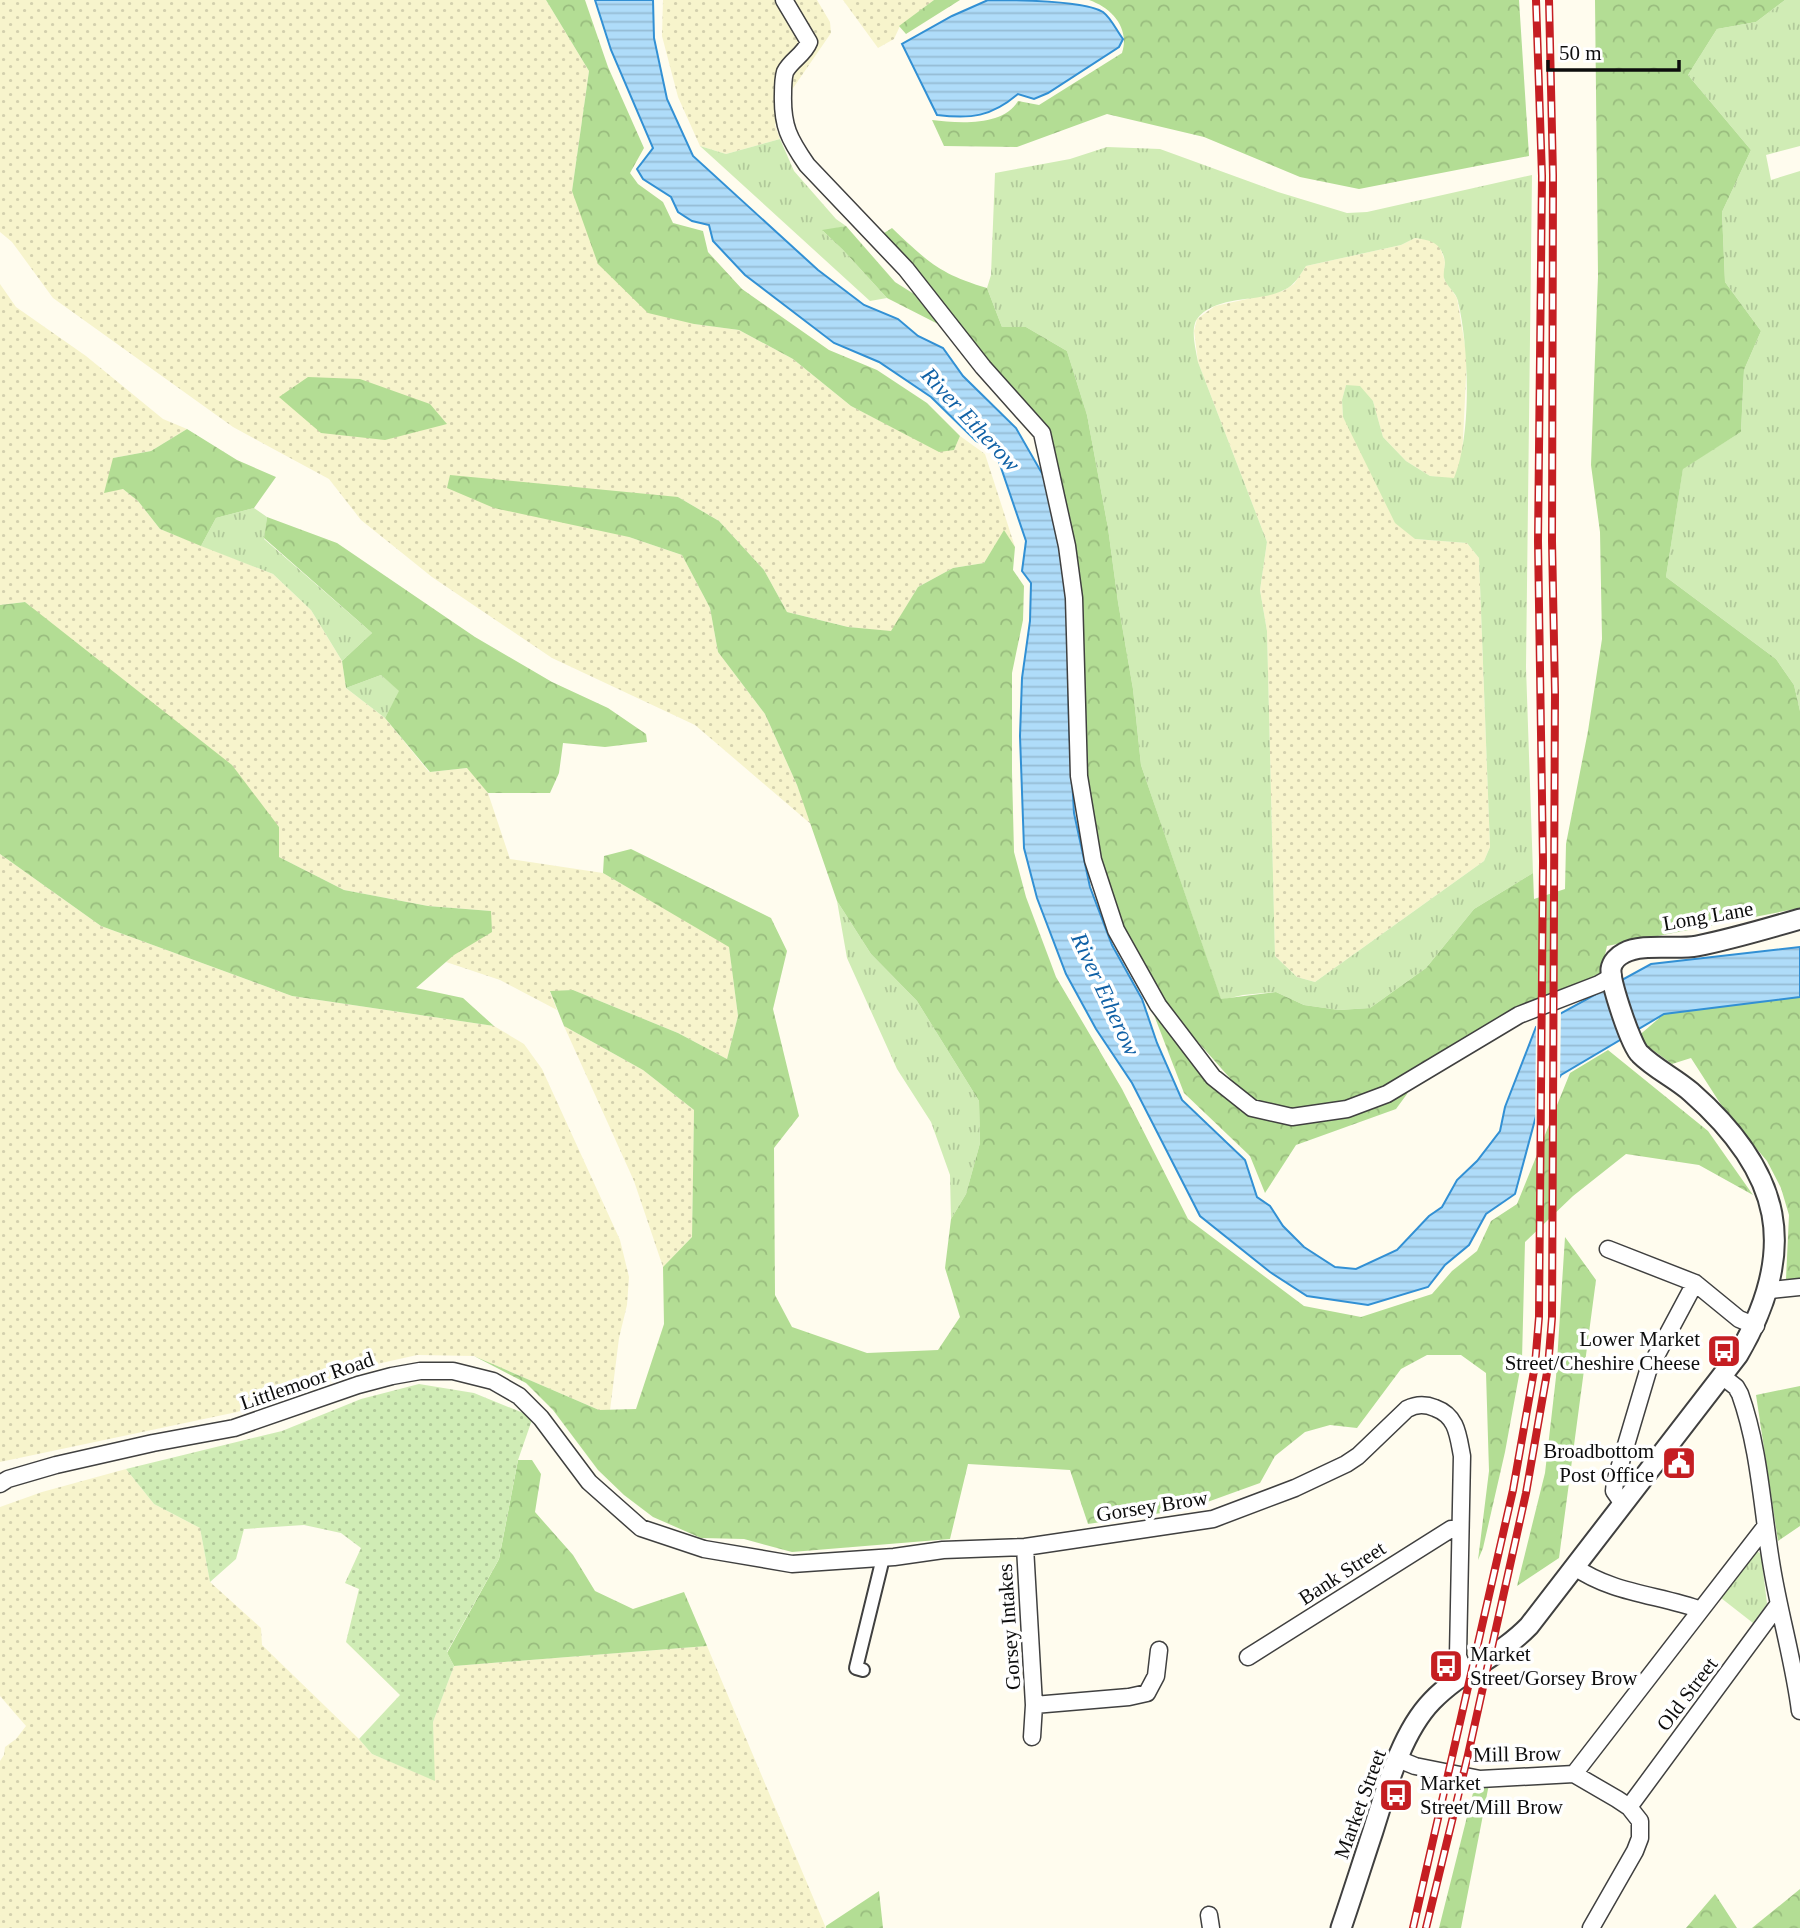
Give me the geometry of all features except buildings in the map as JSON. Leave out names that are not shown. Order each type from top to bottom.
[{"type":"street","points":[[784,0],[809,42],[806,50],[786,70],[783,80],[783,121],[794,146],[807,165],[906,269],[983,367],[1042,433],[1067,546],[1074,598],[1079,776],[1093,860],[1116,930],[1158,1004],[1213,1077],[1252,1108],[1292,1117],[1347,1109],[1387,1094],[1519,1015],[1613,980]]},
{"type":"street","name":"Long Lane","points":[[1613,980],[1611,970],[1616,959],[1624,953],[1637,949],[1695,946],[1800,919]]},
{"type":"street","name":"Market Street","points":[[1341,1928],[1398,1759],[1416,1723],[1431,1702],[1464,1673],[1503,1650],[1517,1638],[1722,1376],[1756,1326],[1771,1290],[1778,1254],[1779,1221],[1772,1192],[1765,1178],[1732,1132],[1711,1111],[1690,1091],[1639,1054],[1613,980]]},
{"type":"street","points":[[1608,1249],[1695,1283],[1739,1319],[1756,1326]]},
{"type":"street","points":[[1623,1504],[1614,1491],[1615,1482],[1648,1371],[1695,1283]]},
{"type":"street","points":[[1771,1290],[1800,1287]]},
{"type":"street","name":"Littlemoor Road","points":[[0,1484],[8,1479],[56,1465],[234,1428],[358,1385],[420,1371],[453,1371],[494,1381],[519,1396],[541,1418],[589,1482]]},
{"type":"street","points":[[1722,1376],[1740,1394],[1752,1433],[1778,1605],[1800,1711]]},
{"type":"street","name":"Gorsey Brow","points":[[589,1482],[641,1528],[704,1549],[747,1554],[792,1564],[883,1558],[943,1550],[1025,1547],[1213,1519],[1295,1488],[1346,1464],[1407,1409],[1426,1405],[1448,1414],[1457,1429],[1462,1456],[1458,1656],[1464,1673]]},
{"type":"street","points":[[1574,1774],[1765,1527]]},
{"type":"street","name":"Bank Street","points":[[1248,1657],[1451,1529],[1460,1529]]},
{"type":"street","name":"Gorsey Intakes","points":[[1025,1547],[1034,1705],[1032,1737]]},
{"type":"street","points":[[863,1670],[856,1668],[883,1558]]},
{"type":"street","points":[[1575,1567],[1607,1584],[1675,1600],[1702,1610]]},
{"type":"street","name":"Old Street","points":[[1629,1807],[1778,1605]]},
{"type":"street","name":"Gorsey Intakes","points":[[1034,1705],[1147,1693],[1156,1676],[1159,1650]]},
{"type":"street","name":"Mill Brow","points":[[1398,1759],[1415,1766],[1480,1779],[1574,1774],[1629,1807]]},
{"type":"street","points":[[1591,1928],[1640,1838],[1640,1821],[1629,1807]]},
{"type":"shaded area","points":[[0,0],[546,0],[589,71],[572,191],[694,324],[739,330],[793,359],[851,406],[939,451],[954,450],[960,436],[985,454],[1015,547],[1004,531],[984,563],[953,568],[918,587],[891,632],[848,627],[787,612],[764,570],[719,521],[678,497],[629,537],[682,555],[710,608],[718,652],[765,714],[812,825],[695,725],[552,658],[432,577],[361,520],[329,479],[233,427],[53,298],[12,242],[0,232]]},
{"type":"shaded area","points":[[663,0],[817,0],[830,22],[831,33],[789,94],[775,125],[780,139],[726,154],[700,146],[678,97],[662,36]]},
{"type":"shaded area","points":[[843,0],[934,0],[900,26],[894,39],[878,48]]},
{"type":"shaded area","points":[[1415,238],[1431,240],[1439,245],[1445,261],[1444,279],[1457,298],[1467,357],[1462,460],[1454,479],[1430,476],[1406,461],[1383,437],[1373,401],[1346,385],[1342,400],[1343,417],[1415,539],[1467,543],[1479,558],[1490,847],[1484,861],[1315,982],[1297,977],[1275,956],[1267,631],[1260,590],[1267,542],[1198,362],[1194,331],[1197,319],[1215,306],[1283,291],[1294,284],[1306,266],[1401,245]]},
{"type":"shaded area","points":[[0,284],[16,307],[86,356],[163,419],[187,429],[151,451],[113,458],[123,489],[138,501],[160,529],[273,574],[311,610],[342,661],[346,688],[385,718],[429,772],[468,768],[488,793],[510,859],[603,873],[729,946],[738,1016],[727,1059],[678,1033],[573,990],[550,992],[557,1010],[500,980],[446,962],[491,911],[428,906],[344,890],[279,857],[279,827],[25,602],[0,605]]},
{"type":"shaded area","points":[[0,854],[101,926],[292,996],[494,1026],[524,1044],[542,1069],[620,1240],[629,1277],[610,1410],[599,1410],[474,1356],[417,1355],[368,1366],[237,1412],[0,1462]]},
{"type":"shaded area","points":[[564,1026],[643,1070],[694,1110],[692,1237],[663,1267],[634,1181]]},
{"type":"shaded area","points":[[126,1469],[154,1504],[200,1528],[210,1582],[261,1628],[262,1645],[372,1754],[434,1780],[433,1722],[454,1666],[707,1646],[826,1928],[0,1928],[0,1761],[5,1747],[16,1739],[26,1726],[0,1696],[0,1507],[42,1492]]},
{"type":"green space","points":[[546,0],[585,0],[608,67],[644,148],[630,173],[638,184],[663,202],[673,223],[703,231],[708,252],[742,289],[829,350],[877,370],[927,403],[960,436],[954,450],[939,452],[851,406],[793,359],[739,330],[694,324],[648,313],[598,264],[572,191],[589,71]]},
{"type":"green space","points":[[934,0],[960,0],[906,34],[899,26]]},
{"type":"green space","points":[[1089,0],[1519,0],[1529,156],[1359,189],[1300,177],[1204,137],[1107,114],[1017,147],[944,146],[932,120],[979,121],[1002,115],[1018,101],[1039,105],[1122,53],[1123,35],[1117,20],[1105,8]]},
{"type":"green space","points":[[1595,0],[1785,0],[1756,22],[1717,29],[1688,75],[1751,150],[1722,212],[1725,282],[1761,331],[1744,370],[1741,432],[1683,469],[1666,577],[1776,659],[1794,685],[1800,711],[1800,908],[1607,946],[1600,977],[1413,1076],[1407,1094],[1396,1109],[1296,1145],[1265,1193],[1250,1156],[1184,1093],[1154,1015],[1211,1086],[1244,1094],[1159,998],[1120,928],[1098,860],[1083,773],[1047,430],[984,356],[929,284],[881,235],[892,228],[945,272],[987,288],[1002,327],[1026,327],[1067,351],[1087,415],[1108,528],[1133,689],[1141,765],[1221,999],[1276,992],[1304,1005],[1339,1010],[1370,1008],[1426,968],[1474,909],[1533,873],[1534,899],[1565,889],[1566,844],[1588,731],[1602,639],[1600,532],[1591,465],[1598,276]]},
{"type":"green space","points":[[1785,0],[1800,0],[1800,146],[1766,155],[1771,180],[1800,171],[1800,711],[1794,685],[1776,659],[1666,577],[1683,468],[1741,432],[1744,370],[1761,331],[1725,282],[1722,212],[1751,150],[1688,75],[1717,29],[1756,22]]},
{"type":"green space","points":[[780,139],[794,171],[836,219],[846,226],[823,231],[887,298],[870,301],[700,146],[726,154]]},
{"type":"green space","points":[[1107,147],[1160,149],[1278,192],[1347,213],[1367,212],[1532,175],[1526,667],[1533,873],[1474,909],[1426,968],[1370,1008],[1339,1010],[1304,1005],[1276,992],[1221,1000],[1141,765],[1133,689],[1108,528],[1087,415],[1067,351],[1026,327],[1002,327],[987,288],[991,275],[995,173],[1070,159]],"holes":[[[1415,238],[1431,241],[1444,256],[1444,278],[1457,298],[1462,320],[1466,415],[1464,439],[1454,478],[1430,476],[1406,461],[1383,437],[1373,401],[1360,386],[1346,385],[1342,400],[1343,417],[1395,523],[1415,539],[1467,543],[1479,558],[1490,847],[1484,861],[1315,982],[1297,977],[1275,956],[1267,631],[1260,590],[1267,542],[1198,362],[1194,328],[1197,319],[1215,306],[1274,294],[1288,288],[1306,266],[1401,245]]]},
{"type":"green space","points":[[846,226],[895,282],[914,294],[938,324],[887,298],[822,230]]},
{"type":"green space","points":[[308,377],[360,379],[430,404],[447,424],[385,440],[321,433],[279,397]]},
{"type":"green space","points":[[187,429],[237,460],[276,477],[254,508],[216,518],[201,546],[160,529],[138,501],[123,489],[104,493],[113,458],[151,451]]},
{"type":"green space","points":[[450,475],[678,497],[719,521],[764,570],[787,612],[848,627],[891,631],[918,587],[953,568],[984,563],[1004,530],[1015,547],[1013,570],[1024,586],[1023,620],[1012,673],[1014,852],[1026,897],[1056,977],[1122,1089],[1188,1219],[1304,1306],[1361,1317],[1432,1294],[1452,1271],[1477,1251],[1491,1221],[1517,1204],[1570,1073],[1608,1050],[1708,1131],[1753,1195],[1699,1165],[1626,1154],[1573,1196],[1525,1242],[1522,1359],[1505,1452],[1478,1560],[1489,1471],[1486,1373],[1461,1355],[1427,1355],[1401,1369],[1357,1428],[1330,1425],[1305,1432],[1275,1456],[1260,1483],[1188,1509],[1088,1524],[1070,1470],[968,1464],[950,1539],[792,1552],[744,1539],[701,1538],[653,1517],[624,1495],[598,1470],[553,1410],[526,1383],[474,1356],[599,1410],[636,1409],[664,1324],[663,1267],[692,1237],[694,1110],[643,1070],[564,1026],[550,991],[573,990],[678,1033],[727,1059],[738,1016],[729,947],[603,873],[604,856],[631,849],[771,918],[787,951],[773,1009],[799,1116],[774,1148],[775,1295],[792,1327],[867,1353],[938,1350],[960,1317],[945,1268],[951,1219],[966,1194],[980,1143],[979,1101],[917,1001],[871,954],[837,901],[797,785],[765,714],[718,652],[710,608],[682,555],[629,537],[494,508],[447,488]]},
{"type":"green space","points":[[254,508],[267,517],[264,539],[372,633],[342,661],[311,610],[273,574],[201,546],[216,518]]},
{"type":"green space","points":[[267,517],[337,543],[475,637],[552,682],[608,708],[646,734],[647,742],[605,747],[563,743],[559,773],[550,793],[488,793],[467,768],[430,772],[385,718],[399,691],[381,675],[346,688],[342,661],[372,633],[264,538]]},
{"type":"green space","points":[[25,602],[232,765],[279,827],[279,857],[344,890],[428,906],[491,911],[492,932],[454,955],[416,988],[463,998],[494,1026],[292,996],[101,926],[0,854],[0,605]]},
{"type":"green space","points":[[381,675],[400,691],[385,718],[346,688]]},
{"type":"green space","points":[[837,901],[871,954],[917,1001],[979,1101],[980,1143],[966,1194],[951,1219],[950,1175],[931,1122],[897,1069],[847,958]]},
{"type":"green space","points":[[1800,997],[1800,1280],[1794,1282],[1786,1279],[1789,1215],[1781,1188],[1767,1161],[1727,1114],[1691,1058],[1672,1064],[1636,1038],[1664,1014]]},
{"type":"green space","points":[[1565,1237],[1596,1280],[1559,1558],[1517,1586],[1545,1473],[1556,1377]]},
{"type":"green space","points":[[419,1384],[474,1393],[533,1417],[518,1460],[499,1559],[447,1652],[454,1666],[433,1722],[435,1781],[372,1754],[359,1739],[400,1695],[346,1642],[359,1589],[345,1583],[361,1548],[341,1533],[304,1525],[244,1529],[236,1559],[210,1582],[200,1528],[154,1504],[126,1469],[282,1431],[361,1399]]},
{"type":"green space","points":[[1800,1386],[1800,1526],[1778,1541],[1756,1395]]},
{"type":"green space","points":[[518,1460],[532,1460],[541,1474],[535,1512],[573,1555],[595,1591],[633,1609],[684,1592],[707,1646],[454,1666],[447,1653],[499,1559]]},
{"type":"green space","points":[[1757,1551],[1761,1554],[1767,1604],[1753,1623],[1721,1598]]},
{"type":"green space","points":[[1489,1784],[1461,1928],[1439,1928],[1473,1793]]},
{"type":"green space","points":[[1800,1889],[1800,1928],[1752,1928]]},
{"type":"green space","points":[[879,1891],[883,1928],[826,1928],[826,1926]]},
{"type":"green space","points":[[1715,1894],[1737,1928],[1686,1928]]},
{"type":"water","name":"River Etherow","points":[[595,0],[653,0],[654,38],[667,99],[693,156],[818,270],[864,305],[898,319],[918,336],[943,348],[963,376],[1016,428],[1055,496],[1067,595],[1069,726],[1074,813],[1090,887],[1112,945],[1142,999],[1157,1043],[1182,1100],[1245,1160],[1257,1197],[1270,1206],[1283,1226],[1304,1247],[1335,1267],[1356,1269],[1397,1250],[1429,1216],[1442,1207],[1457,1180],[1477,1161],[1500,1131],[1505,1107],[1536,1027],[1651,964],[1800,947],[1800,997],[1664,1014],[1561,1075],[1536,1116],[1515,1194],[1486,1214],[1469,1245],[1445,1265],[1428,1287],[1368,1305],[1307,1296],[1270,1272],[1200,1216],[1132,1083],[1096,1029],[1066,974],[1037,898],[1024,848],[1020,736],[1022,678],[1030,621],[1031,583],[1022,571],[1026,541],[995,450],[976,441],[931,397],[879,362],[834,343],[745,275],[713,241],[709,225],[692,221],[678,212],[671,197],[643,179],[637,169],[653,148],[611,50]]},
{"type":"water","points":[[988,0],[1048,2],[1093,8],[1106,15],[1123,39],[1119,47],[1048,93],[1034,99],[1018,94],[999,108],[980,115],[937,115],[902,44],[952,16]]},
{"type":"pier","points":[[1561,1009],[1560,1084],[1539,1117],[1535,1132],[1536,1023]]},
{"type":"railway","points":[[1413,1928],[1513,1490],[1535,1365],[1539,1317],[1543,861],[1538,541],[1542,176],[1536,0]]},
{"type":"railway","points":[[1426,1928],[1468,1755],[1526,1493],[1548,1367],[1552,1318],[1555,692],[1552,541],[1553,175],[1549,0]]},
{"type":"place","name":"Lower Market Street/Cheshire Cheese","points":[[1724,1351]]},
{"type":"place","name":"Broadbottom Post Office","points":[[1679,1463]]},
{"type":"place","name":"Market Street/Gorsey Brow","points":[[1446,1666]]},
{"type":"place","name":"Market Street/Mill Brow","points":[[1396,1795]]}]
